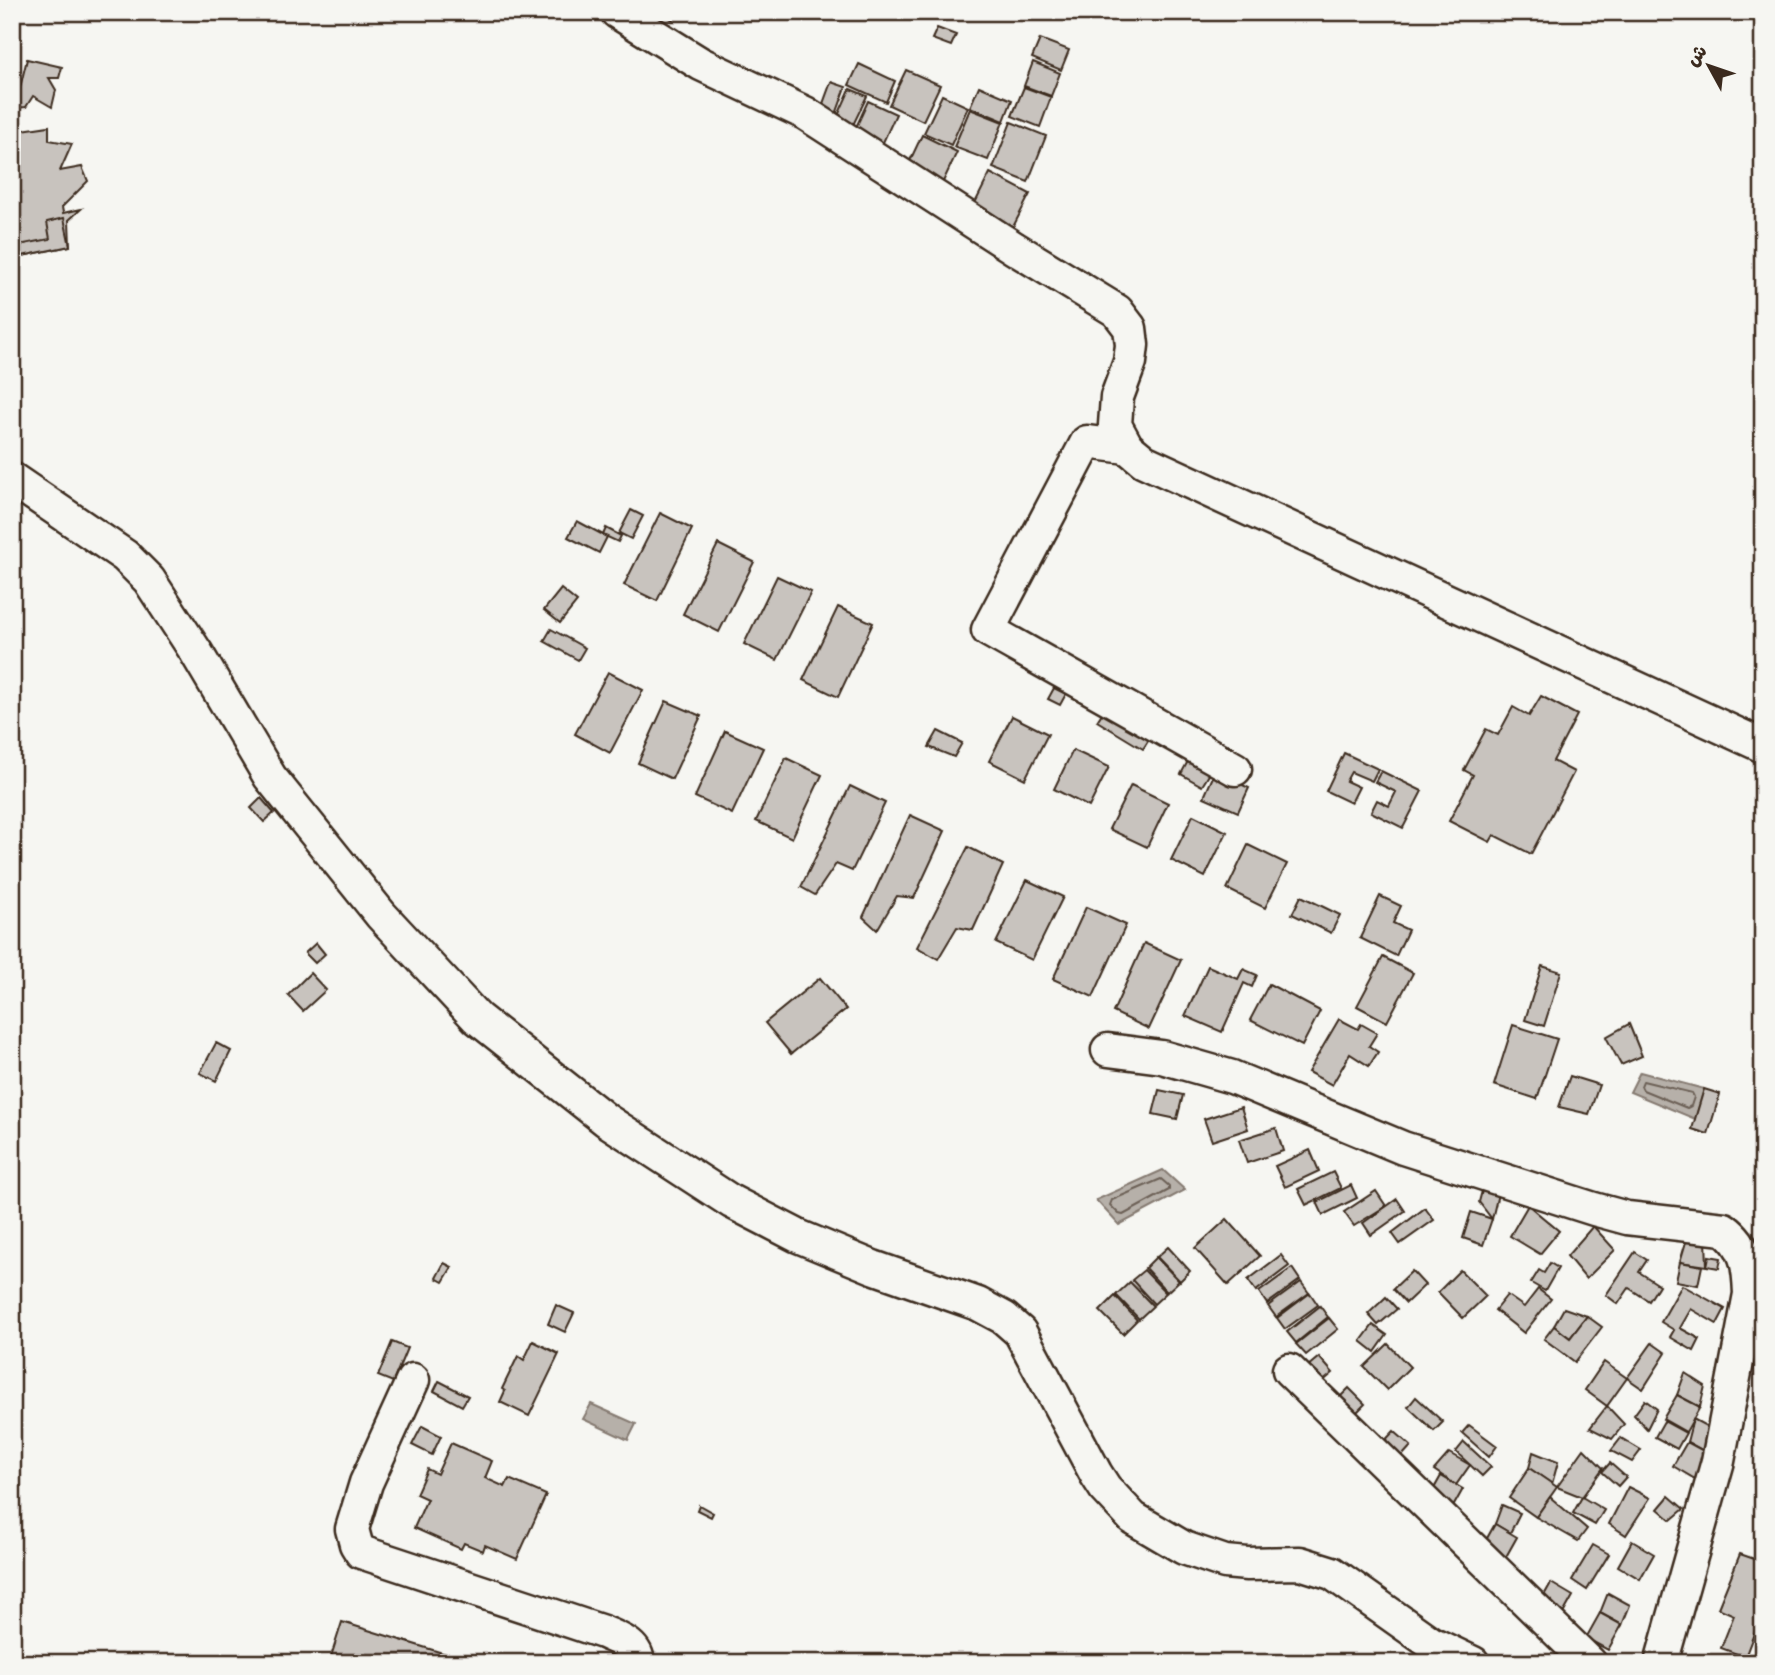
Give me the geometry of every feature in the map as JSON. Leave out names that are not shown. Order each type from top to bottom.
[{"type":"street","points":[[617,12],[701,64],[805,113],[1117,311],[1130,328],[1132,345],[1130,362],[1117,397],[1115,425],[1127,447],[1144,461],[1763,746]]},
{"type":"street","points":[[1127,447],[1087,442],[988,630],[1235,769]]},
{"type":"street","points":[[12,480],[125,555],[149,580],[270,777],[313,833],[381,915],[477,1018],[538,1068],[607,1120],[732,1202],[798,1236],[873,1267],[978,1304],[1004,1318],[1020,1332],[1105,1488],[1133,1518],[1184,1548],[1204,1556],[1247,1564],[1300,1563],[1332,1573],[1431,1643],[1473,1663]]},
{"type":"street","points":[[1108,1050],[1162,1057],[1232,1077],[1404,1148],[1543,1194],[1627,1218],[1724,1229],[1733,1236],[1749,1266],[1750,1294],[1718,1461],[1661,1663]]},
{"type":"street","points":[[1289,1370],[1590,1663]]},
{"type":"street","points":[[413,1380],[366,1483],[352,1529],[356,1544],[362,1552],[603,1632],[632,1646],[638,1663]]},
{"type":"water","points":[[1640,1072],[1704,1089],[1695,1119],[1630,1092]]},
{"type":"water","points":[[1163,1170],[1185,1190],[1119,1225],[1096,1200]]},
{"type":"water","points":[[591,1404],[636,1424],[628,1440],[583,1419]]},
{"type":"building","points":[[658,12],[677,12],[673,20]]},
{"type":"building","points":[[937,28],[956,35],[951,46],[932,39]]},
{"type":"building","points":[[1040,39],[1069,50],[1061,70],[1032,58]]},
{"type":"building","points":[[27,59],[62,67],[59,78],[49,78],[56,90],[52,107],[33,96],[26,107],[15,108]]},
{"type":"building","points":[[1033,62],[1060,73],[1051,96],[1024,86]]},
{"type":"building","points":[[859,64],[895,81],[886,102],[849,85]]},
{"type":"building","points":[[906,70],[940,85],[923,121],[889,105]]},
{"type":"building","points":[[831,82],[846,87],[835,117],[820,112]]},
{"type":"building","points":[[979,86],[1012,100],[1004,121],[970,107]]},
{"type":"building","points":[[1024,87],[1051,97],[1040,127],[1012,116]]},
{"type":"building","points":[[850,89],[867,96],[852,127],[836,120]]},
{"type":"building","points":[[942,95],[968,107],[951,145],[924,133]]},
{"type":"building","points":[[868,101],[896,114],[880,149],[852,136]]},
{"type":"building","points":[[970,109],[1003,122],[988,160],[954,147]]},
{"type":"building","points":[[1011,122],[1046,136],[1028,182],[993,168]]},
{"type":"building","points":[[49,126],[49,140],[72,144],[60,171],[82,167],[88,181],[62,207],[63,213],[81,209],[69,220],[70,246],[22,256],[12,254],[12,187],[19,185],[15,131]]},
{"type":"building","points":[[922,135],[957,152],[942,184],[907,167]]},
{"type":"building","points":[[990,173],[1030,194],[1013,227],[973,207]]},
{"type":"building","points":[[64,218],[70,246],[22,256],[19,245],[50,239],[47,222]]},
{"type":"building","points":[[631,510],[643,516],[631,539],[619,533]]},
{"type":"building","points":[[660,513],[692,529],[657,601],[624,585]]},
{"type":"building","points":[[577,521],[607,537],[599,553],[568,537]]},
{"type":"building","points":[[606,528],[621,536],[618,542],[603,535]]},
{"type":"building","points":[[718,544],[754,562],[719,632],[683,614]]},
{"type":"building","points":[[777,576],[811,592],[777,660],[744,644]]},
{"type":"building","points":[[561,589],[577,602],[560,623],[544,610]]},
{"type":"building","points":[[838,607],[873,623],[838,697],[803,680]]},
{"type":"building","points":[[551,629],[585,648],[578,660],[544,641]]},
{"type":"building","points":[[608,672],[643,690],[610,753],[575,734]]},
{"type":"building","points":[[1054,688],[1066,694],[1060,705],[1048,699]]},
{"type":"building","points":[[1541,696],[1577,715],[1553,761],[1574,772],[1531,854],[1494,835],[1490,842],[1449,821],[1473,775],[1464,770],[1486,729],[1498,735],[1513,707],[1529,716]]},
{"type":"building","points":[[666,701],[701,716],[672,779],[638,763]]},
{"type":"building","points":[[1104,710],[1150,738],[1143,749],[1097,721]]},
{"type":"building","points":[[1012,716],[1048,734],[1025,779],[989,761]]},
{"type":"building","points":[[725,731],[763,748],[732,814],[695,797]]},
{"type":"building","points":[[938,731],[962,743],[954,757],[929,747]]},
{"type":"building","points":[[1073,750],[1109,767],[1089,807],[1054,789]]},
{"type":"building","points":[[1344,753],[1378,769],[1372,781],[1351,772],[1346,781],[1359,787],[1351,803],[1326,791]]},
{"type":"building","points":[[786,758],[822,775],[792,838],[756,821]]},
{"type":"building","points":[[1188,761],[1210,773],[1202,786],[1181,774]]},
{"type":"building","points":[[1381,771],[1422,791],[1403,828],[1371,812],[1377,800],[1389,806],[1396,792],[1375,782]]},
{"type":"building","points":[[1215,772],[1249,788],[1238,812],[1204,797]]},
{"type":"building","points":[[1131,785],[1168,803],[1147,847],[1109,829]]},
{"type":"building","points":[[850,786],[885,803],[852,871],[836,864],[815,895],[801,887]]},
{"type":"building","points":[[261,798],[274,813],[264,822],[251,808]]},
{"type":"building","points":[[910,815],[945,831],[914,898],[897,896],[877,930],[863,917]]},
{"type":"building","points":[[1193,815],[1227,832],[1205,877],[1171,860]]},
{"type":"building","points":[[1248,845],[1287,864],[1265,908],[1227,889]]},
{"type":"building","points":[[968,847],[1003,865],[973,930],[957,927],[938,959],[917,947]]},
{"type":"building","points":[[1027,880],[1063,897],[1032,960],[996,943]]},
{"type":"building","points":[[1301,896],[1340,915],[1331,933],[1292,914]]},
{"type":"building","points":[[1380,896],[1401,906],[1393,923],[1408,930],[1396,956],[1360,938]]},
{"type":"building","points":[[1086,907],[1126,925],[1093,997],[1053,979]]},
{"type":"building","points":[[316,943],[325,954],[315,963],[305,953]]},
{"type":"building","points":[[1144,943],[1181,960],[1149,1029],[1113,1012]]},
{"type":"building","points":[[1383,957],[1413,973],[1387,1022],[1357,1006]]},
{"type":"building","points":[[1208,966],[1238,979],[1243,969],[1257,975],[1252,987],[1244,983],[1222,1032],[1185,1016]]},
{"type":"building","points":[[1542,966],[1561,972],[1544,1026],[1525,1020]]},
{"type":"building","points":[[310,973],[326,990],[303,1011],[288,995]]},
{"type":"building","points":[[820,978],[846,1009],[791,1054],[765,1023]]},
{"type":"building","points":[[1269,984],[1320,1011],[1302,1046],[1250,1020]]},
{"type":"building","points":[[1339,1019],[1358,1029],[1361,1024],[1377,1033],[1369,1046],[1378,1052],[1369,1066],[1350,1054],[1332,1085],[1308,1072]]},
{"type":"building","points":[[1629,1024],[1642,1056],[1621,1065],[1606,1037]]},
{"type":"building","points":[[1513,1025],[1557,1039],[1537,1099],[1494,1085]]},
{"type":"building","points":[[216,1043],[231,1051],[216,1081],[200,1073]]},
{"type":"building","points":[[1570,1076],[1599,1085],[1589,1114],[1559,1107]]},
{"type":"building","points":[[1704,1089],[1720,1094],[1708,1134],[1692,1129]]},
{"type":"building","points":[[1159,1090],[1183,1095],[1177,1119],[1153,1114]]},
{"type":"building","points":[[1241,1107],[1248,1129],[1212,1141],[1204,1119]]},
{"type":"building","points":[[1276,1128],[1283,1151],[1247,1163],[1239,1140]]},
{"type":"building","points":[[1310,1150],[1319,1171],[1285,1187],[1275,1166]]},
{"type":"building","points":[[1333,1172],[1341,1188],[1306,1205],[1298,1189]]},
{"type":"building","points":[[1486,1176],[1501,1181],[1492,1219],[1479,1202]]},
{"type":"building","points":[[1351,1185],[1357,1198],[1323,1215],[1317,1202]]},
{"type":"building","points":[[1376,1191],[1386,1206],[1354,1226],[1344,1212]]},
{"type":"building","points":[[1397,1199],[1405,1211],[1371,1235],[1363,1223]]},
{"type":"building","points":[[1528,1205],[1559,1231],[1540,1254],[1510,1236]]},
{"type":"building","points":[[1425,1208],[1434,1220],[1400,1244],[1392,1233]]},
{"type":"building","points":[[1471,1212],[1492,1219],[1483,1245],[1463,1238]]},
{"type":"building","points":[[1227,1219],[1260,1256],[1228,1285],[1195,1248]]},
{"type":"building","points":[[1691,1225],[1706,1239],[1707,1266],[1680,1262]]},
{"type":"building","points":[[1593,1226],[1615,1250],[1586,1279],[1567,1256]]},
{"type":"building","points":[[1168,1247],[1190,1271],[1180,1281],[1157,1257]]},
{"type":"building","points":[[1635,1252],[1647,1260],[1639,1272],[1659,1285],[1649,1301],[1629,1288],[1618,1304],[1606,1295]]},
{"type":"building","points":[[1281,1255],[1289,1266],[1256,1291],[1248,1280]]},
{"type":"building","points":[[1709,1256],[1721,1258],[1719,1268],[1707,1266]]},
{"type":"building","points":[[1156,1257],[1179,1281],[1167,1292],[1145,1268]]},
{"type":"building","points":[[1680,1262],[1702,1266],[1698,1285],[1676,1281]]},
{"type":"building","points":[[444,1263],[452,1267],[443,1282],[436,1278]]},
{"type":"building","points":[[1550,1263],[1558,1268],[1545,1291],[1531,1283],[1539,1270],[1544,1273]]},
{"type":"building","points":[[1292,1268],[1300,1280],[1267,1304],[1259,1292]]},
{"type":"building","points":[[1144,1270],[1166,1293],[1154,1304],[1132,1280]]},
{"type":"building","points":[[1460,1270],[1486,1296],[1463,1318],[1438,1292]]},
{"type":"building","points":[[1412,1271],[1425,1285],[1406,1303],[1393,1289]]},
{"type":"building","points":[[1130,1282],[1153,1306],[1139,1319],[1116,1295]]},
{"type":"building","points":[[1301,1282],[1309,1293],[1276,1317],[1268,1306]]},
{"type":"building","points":[[1682,1285],[1725,1309],[1717,1324],[1691,1309],[1680,1328],[1700,1339],[1694,1351],[1670,1337],[1674,1330],[1661,1322]]},
{"type":"building","points":[[1538,1289],[1551,1299],[1524,1333],[1495,1310],[1507,1295],[1524,1307]]},
{"type":"building","points":[[1310,1293],[1318,1305],[1285,1329],[1277,1318]]},
{"type":"building","points":[[1115,1296],[1137,1320],[1123,1334],[1100,1311]]},
{"type":"building","points":[[1386,1297],[1397,1309],[1378,1325],[1368,1314]]},
{"type":"building","points":[[556,1305],[574,1313],[565,1332],[548,1324]]},
{"type":"building","points":[[1320,1306],[1328,1317],[1296,1343],[1287,1332]]},
{"type":"building","points":[[1564,1308],[1587,1316],[1570,1338],[1554,1326]]},
{"type":"building","points":[[1587,1316],[1602,1327],[1575,1362],[1544,1339],[1554,1326],[1570,1338]]},
{"type":"building","points":[[1329,1318],[1338,1329],[1306,1355],[1296,1344]]},
{"type":"building","points":[[1373,1325],[1387,1335],[1375,1352],[1361,1341]]},
{"type":"building","points":[[533,1341],[559,1354],[529,1416],[500,1402],[505,1391],[502,1389],[518,1356],[524,1360]]},
{"type":"building","points":[[392,1342],[407,1348],[393,1382],[378,1376]]},
{"type":"building","points":[[1652,1343],[1666,1353],[1643,1389],[1627,1378]]},
{"type":"building","points":[[1388,1344],[1410,1367],[1387,1390],[1364,1367]]},
{"type":"building","points":[[1319,1357],[1333,1373],[1316,1387],[1302,1371]]},
{"type":"building","points":[[1604,1362],[1627,1378],[1607,1406],[1585,1390]]},
{"type":"building","points":[[1685,1373],[1705,1386],[1700,1407],[1677,1395]]},
{"type":"building","points":[[439,1381],[468,1396],[462,1406],[434,1391]]},
{"type":"building","points":[[1349,1388],[1365,1404],[1349,1420],[1333,1404]]},
{"type":"building","points":[[1677,1395],[1700,1407],[1686,1432],[1663,1419]]},
{"type":"building","points":[[1416,1397],[1443,1422],[1434,1431],[1408,1407]]},
{"type":"building","points":[[1645,1400],[1657,1409],[1647,1429],[1634,1415]]},
{"type":"building","points":[[1607,1406],[1624,1424],[1612,1439],[1590,1428]]},
{"type":"building","points":[[1693,1419],[1710,1428],[1709,1454],[1687,1442]]},
{"type":"building","points":[[1664,1421],[1686,1433],[1677,1449],[1655,1437]]},
{"type":"building","points":[[1469,1425],[1497,1446],[1489,1457],[1462,1433]]},
{"type":"building","points":[[422,1426],[441,1436],[432,1455],[412,1445]]},
{"type":"building","points":[[1394,1431],[1411,1446],[1393,1466],[1376,1450]]},
{"type":"building","points":[[1621,1438],[1641,1450],[1632,1462],[1611,1451]]},
{"type":"building","points":[[1464,1442],[1491,1467],[1482,1476],[1456,1452]]},
{"type":"building","points":[[1687,1442],[1709,1454],[1695,1479],[1673,1466]]},
{"type":"building","points":[[451,1443],[492,1461],[485,1478],[505,1487],[509,1479],[546,1495],[517,1559],[485,1545],[483,1551],[464,1543],[461,1549],[414,1528],[427,1499],[416,1494],[427,1469],[437,1474]]},
{"type":"building","points":[[1584,1449],[1603,1468],[1582,1497],[1557,1487]]},
{"type":"building","points":[[1533,1452],[1558,1462],[1552,1484],[1529,1468]]},
{"type":"building","points":[[1449,1453],[1470,1465],[1456,1485],[1434,1470]]},
{"type":"building","points":[[1610,1463],[1626,1477],[1618,1486],[1602,1472]]},
{"type":"building","points":[[1529,1468],[1557,1487],[1536,1517],[1509,1498]]},
{"type":"building","points":[[1441,1476],[1463,1489],[1449,1514],[1427,1501]]},
{"type":"building","points":[[1628,1487],[1650,1498],[1626,1535],[1609,1524]]},
{"type":"building","points":[[1669,1496],[1684,1509],[1671,1520],[1658,1509]]},
{"type":"building","points":[[1550,1497],[1587,1529],[1578,1541],[1536,1517]]},
{"type":"building","points":[[1582,1497],[1604,1510],[1595,1525],[1573,1513]]},
{"type":"building","points":[[699,1505],[713,1513],[711,1517],[697,1510]]},
{"type":"building","points":[[1502,1505],[1520,1513],[1510,1533],[1495,1524]]},
{"type":"building","points":[[1495,1524],[1517,1537],[1503,1562],[1481,1549]]},
{"type":"building","points":[[1632,1541],[1654,1554],[1640,1579],[1618,1566]]},
{"type":"building","points":[[1593,1545],[1609,1554],[1587,1590],[1572,1580]]},
{"type":"building","points":[[1740,1554],[1763,1562],[1763,1620],[1760,1618],[1745,1657],[1721,1648],[1734,1615],[1718,1608]]},
{"type":"building","points":[[1551,1583],[1573,1596],[1559,1621],[1537,1608]]},
{"type":"building","points":[[1608,1593],[1630,1605],[1622,1625],[1600,1613]]},
{"type":"building","points":[[1600,1613],[1622,1625],[1608,1650],[1586,1638]]},
{"type":"building","points":[[342,1622],[449,1655],[446,1663],[385,1663],[374,1659],[373,1663],[329,1663]]}]
